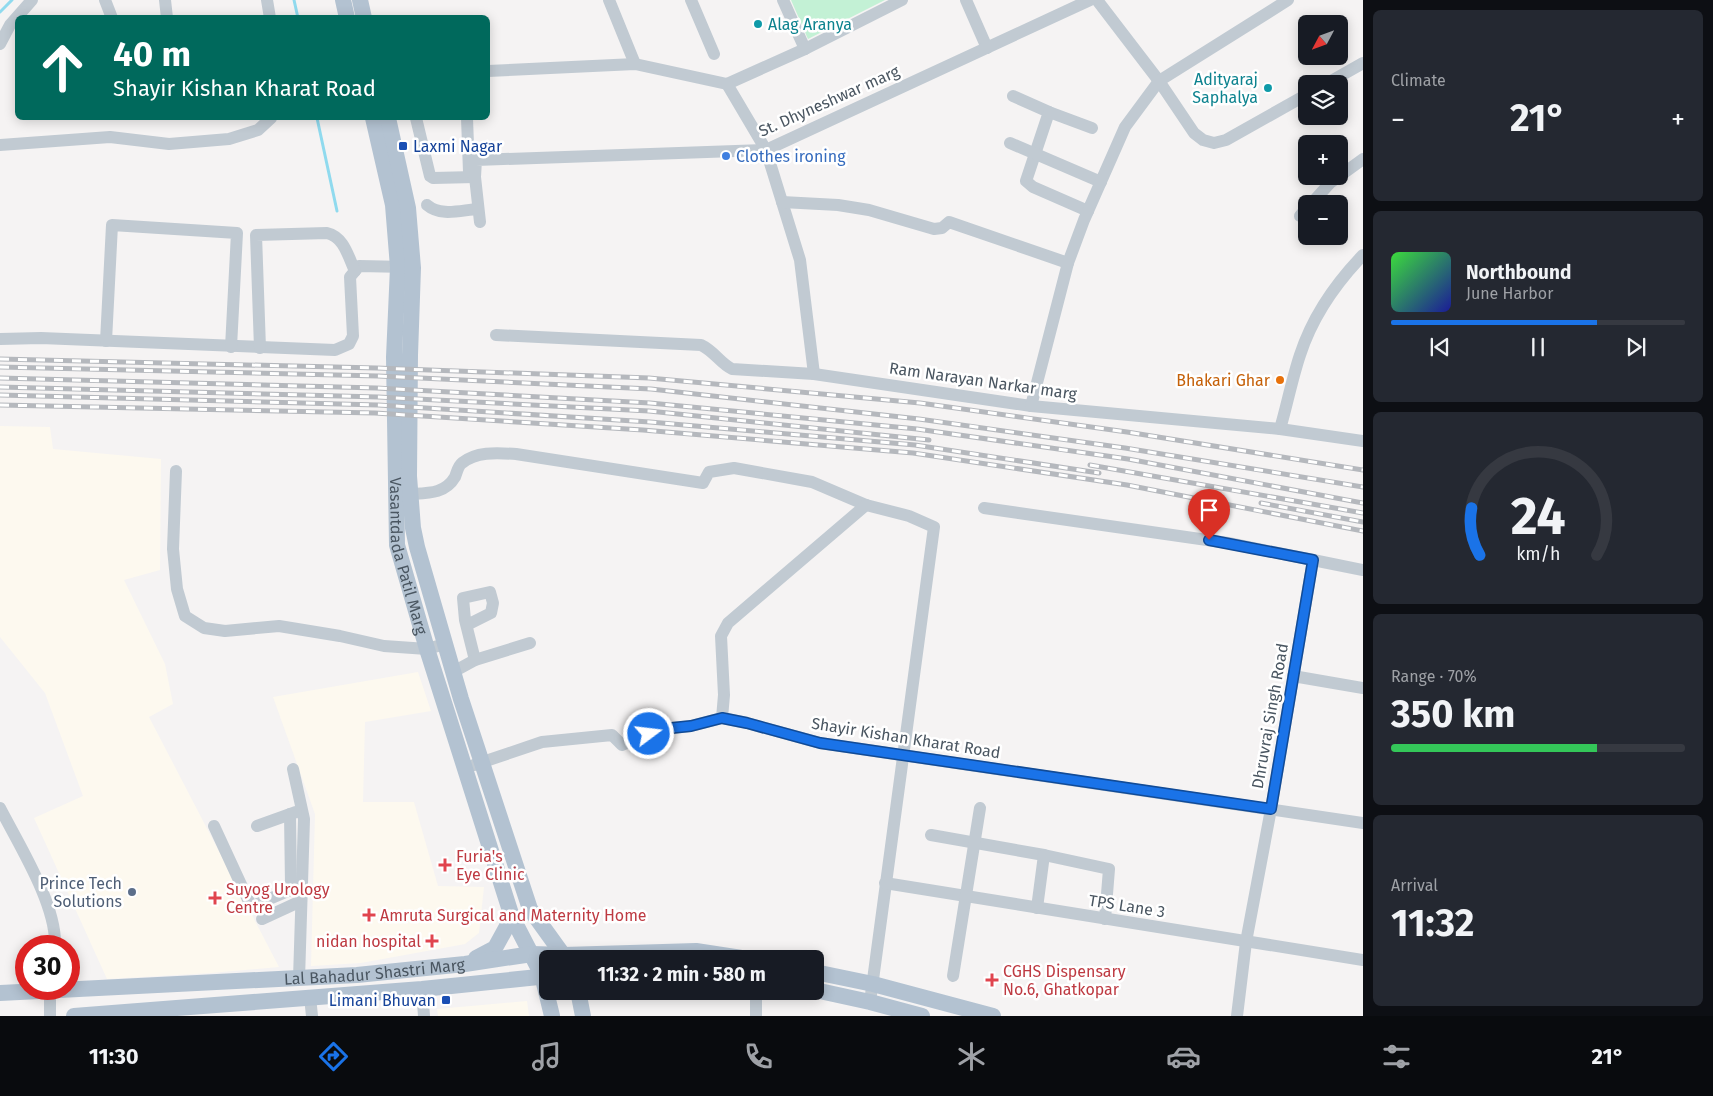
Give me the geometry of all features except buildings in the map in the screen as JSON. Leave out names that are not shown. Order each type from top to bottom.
[{"type":"main road","points":[[343,0],[347,15]]},
{"type":"main road","points":[[360,0],[363,15]]},
{"type":"main road","name":"Vasantdada Patil Marg","points":[[374,120],[386,140],[408,208],[402,356],[402,469],[398,544],[427,649],[454,701],[482,762],[530,909],[560,950]]},
{"type":"main road","name":"Vasantdada Patil Marg","points":[[386,140],[388,120]]},
{"type":"main road","name":"Vasantdada Patil Marg","points":[[402,469],[410,494],[417,547],[453,672],[454,701],[466,768],[512,917],[539,966]]},
{"type":"main road","points":[[484,825],[501,820]]},
{"type":"main road","points":[[502,884],[520,878]]},
{"type":"main road","points":[[465,964],[495,948],[512,917]]},
{"type":"main road","name":"Lal Bahadur Shastri Marg","points":[[80,988],[357,975],[539,955]]},
{"type":"main road","points":[[824,974],[873,984],[993,1016]]},
{"type":"main road","name":"Lal Bahadur Shastri Marg","points":[[74,1016],[208,1011],[310,997],[422,989],[539,977]]},
{"type":"main road","name":"Lal Bahadur Shastri Marg","points":[[0,993],[15,992]]},
{"type":"main road","points":[[824,992],[870,1002],[904,1014],[922,1016]]},
{"type":"main road","name":"Vasantdada Patil Marg","points":[[549,1000],[552,1016]]},
{"type":"main road","points":[[580,1000],[583,1016]]},
{"type":"street","points":[[19,15],[32,0]]},
{"type":"street","points":[[105,0],[111,15]]},
{"type":"street","points":[[165,0],[167,15]]},
{"type":"street","points":[[267,0],[270,15]]},
{"type":"street","points":[[609,0],[635,64]]},
{"type":"street","points":[[692,0],[714,54]]},
{"type":"street","points":[[783,0],[805,49]]},
{"type":"street","points":[[490,71],[635,64],[727,84],[805,49],[902,0]]},
{"type":"street","points":[[966,0],[987,48]]},
{"type":"street","name":"St. Dhyneshwar marg","points":[[472,160],[766,150],[1090,0]]},
{"type":"street","points":[[1097,0],[1158,81],[1194,133],[1203,140],[1214,143],[1226,140],[1298,100]]},
{"type":"street","points":[[1031,406],[1068,263],[1088,211],[1125,127],[1158,81],[1288,0]]},
{"type":"street","points":[[0,44],[15,19]]},
{"type":"street","points":[[1342,75],[1363,63]]},
{"type":"street","points":[[727,84],[766,150],[800,260],[814,374]]},
{"type":"street","points":[[1013,96],[1092,128]]},
{"type":"street","points":[[1050,112],[1026,181],[1028,184],[1088,211]]},
{"type":"street","points":[[1,146],[110,137],[170,144],[229,139],[258,130],[269,120]]},
{"type":"street","points":[[416,120],[430,176],[432,178],[472,177]]},
{"type":"street","points":[[467,120],[468,138],[474,144],[472,177],[480,222]]},
{"type":"street","points":[[1010,143],[1101,182]]},
{"type":"street","points":[[1319,195],[1330,183],[1363,159]]},
{"type":"street","points":[[782,202],[838,205],[869,210],[934,229],[942,228],[949,222],[1068,263]]},
{"type":"street","points":[[427,205],[434,211],[442,212],[478,209]]},
{"type":"street","points":[[106,341],[112,225],[236,233],[231,347]]},
{"type":"street","points":[[260,348],[256,235],[333,234],[342,242],[355,271]]},
{"type":"street","points":[[1280,429],[1301,353],[1321,309],[1363,255]]},
{"type":"street","points":[[0,339],[41,338],[335,350],[349,344],[353,336],[350,277],[359,266],[406,267]]},
{"type":"street","name":"Ram Narayan Narkar marg","points":[[496,335],[701,345],[710,349],[723,364],[732,369],[814,374],[1031,406],[1280,429],[1363,441]]},
{"type":"street","points":[[410,494],[436,493],[449,486],[461,464],[472,457],[490,453],[516,454],[703,483],[709,472],[734,468],[812,482],[866,505],[909,516],[934,526],[870,1002]]},
{"type":"street","points":[[176,471],[173,549],[177,589],[185,616],[204,628],[225,631],[279,626],[340,636],[384,646],[427,649],[445,644]]},
{"type":"street","points":[[466,768],[542,742],[612,735],[622,745],[662,729],[691,726],[722,718],[724,695],[721,636],[728,623],[866,505]]},
{"type":"street","points":[[984,508],[1228,543],[1363,570]]},
{"type":"street","name":"Dhruvraj Singh Road","points":[[1237,1016],[1246,942],[1271,809],[1313,560]]},
{"type":"street","points":[[466,625],[475,660]]},
{"type":"street","points":[[453,672],[475,660],[530,643]]},
{"type":"street","points":[[1293,676],[1363,688]]},
{"type":"street","name":"Shayir Kishan Kharat Road","points":[[722,718],[820,743],[1363,823]]},
{"type":"street","points":[[214,826],[250,904],[255,905],[288,891],[291,885],[296,812],[293,769]]},
{"type":"street","points":[[0,808],[46,900],[54,935]]},
{"type":"street","points":[[953,976],[980,808]]},
{"type":"street","points":[[257,826],[296,812]]},
{"type":"street","points":[[296,812],[304,819],[299,979]]},
{"type":"street","points":[[931,835],[1044,855],[1109,869],[1104,919]]},
{"type":"street","points":[[1037,908],[1044,855]]},
{"type":"street","name":"TPS Lane 3","points":[[885,883],[1363,960]]},
{"type":"street","points":[[262,919],[301,901]]},
{"type":"street","points":[[422,989],[424,1016]]},
{"type":"street","points":[[310,997],[312,1016]]},
{"type":"street","points":[[49,1000],[50,1016]]},
{"type":"street","points":[[756,1000],[756,1016]]},
{"type":"shaded area","points":[[0,426],[50,427],[53,449],[161,459],[160,570],[124,580],[165,664],[173,704],[149,717],[279,967],[107,979],[34,818],[83,796],[45,693],[0,637]]},
{"type":"shaded area","points":[[418,672],[431,711],[365,722],[363,802],[414,802],[438,886],[484,887],[479,933],[465,944],[361,963],[311,966],[315,814],[273,697]]},
{"type":"shaded area","name":"Limani Bhuvan","points":[[527,1001],[529,1016],[438,1016],[437,1009]]},
{"type":"green space","points":[[791,0],[885,0],[808,39]]},
{"type":"waterway","points":[[0,12],[12,0]]},
{"type":"waterway","points":[[294,0],[297,15]]},
{"type":"waterway","points":[[317,120],[337,211]]},
{"type":"railway","points":[[0,359],[376,368],[649,378],[920,403],[1127,432],[1363,470]]},
{"type":"railway","points":[[0,367],[378,376],[651,389],[919,419],[1125,448],[1363,487]]},
{"type":"railway","points":[[0,378],[376,388],[650,403],[917,429],[1128,459],[1363,503]]},
{"type":"railway","points":[[0,387],[378,397],[649,411],[929,440]]},
{"type":"railway","points":[[0,395],[378,405],[650,422],[915,445],[1099,473]]},
{"type":"railway","points":[[0,405],[375,413],[643,430],[913,453],[1127,485],[1363,531]]},
{"type":"railway","points":[[1090,465],[1363,513]]},
{"type":"railway","points":[[1261,503],[1363,522]]},
{"type":"place","name":"Alag Aranya","points":[[758,24]]},
{"type":"place","name":"Adityaraj Saphalya","points":[[1268,88]]},
{"type":"place","name":"Laxmi Nagar","points":[[403,146]]},
{"type":"place","name":"Clothes ironing","points":[[726,156]]},
{"type":"place","name":"Bhakari Ghar","points":[[1280,380]]},
{"type":"place","name":"Furia's Eye Clinic","points":[[445,865]]},
{"type":"place","name":"Prince Tech Solutions","points":[[132,892]]},
{"type":"place","name":"Suyog Urology Centre","points":[[215,898]]},
{"type":"place","name":"Amruta Surgical and Maternity Home","points":[[369,915]]},
{"type":"place","name":"nidan hospital","points":[[432,941]]},
{"type":"place","name":"CGHS Dispensary No.6, Ghatkopar","points":[[992,980]]},
{"type":"place","name":"Limani Bhuvan","points":[[446,1000]]},
{"type":"route","points":[[649,734],[662,729],[691,726],[722,718],[820,743],[1271,809],[1313,560],[1209,540]]}]
